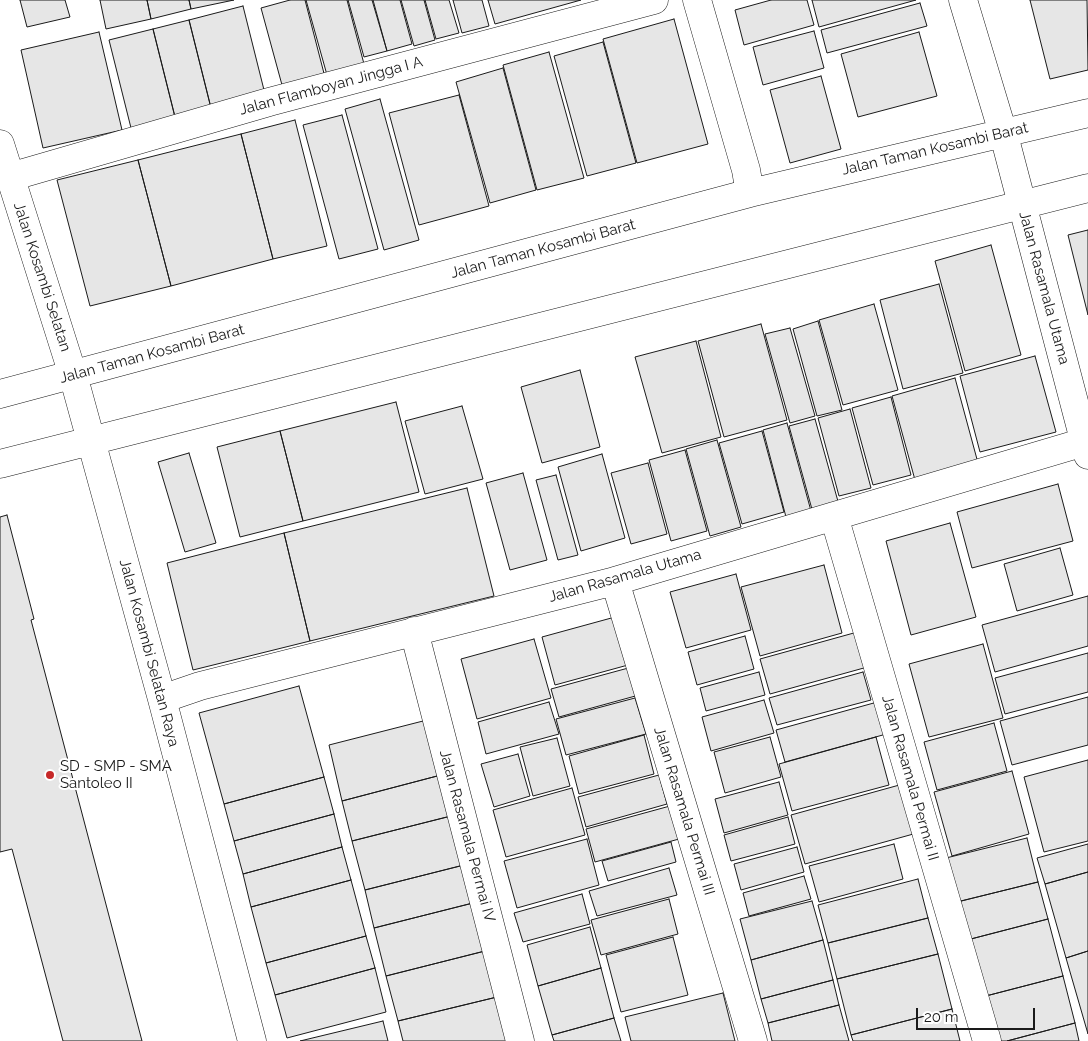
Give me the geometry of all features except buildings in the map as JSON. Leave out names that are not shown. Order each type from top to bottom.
[{"type":"street","name":"Jalan Flamboyan Jingga I A","points":[[10,177],[270,102],[654,0]]},
{"type":"street","points":[[697,0],[746,170],[750,193]]},
{"type":"street","name":"Jalan Rasamala Utama","points":[[162,699],[200,686],[615,581],[834,516],[1087,446],[1005,138],[963,0]]},
{"type":"street","name":"Jalan Taman Kosambi Barat","points":[[0,394],[81,375],[750,193],[1005,138],[1088,113]]},
{"type":"street","name":"Jalan Kosambi Selatan","points":[[0,144],[81,375],[89,436]]},
{"type":"street","points":[[0,464],[89,436],[1020,197],[1088,188]]},
{"type":"street","name":"Jalan Kosambi Selatan Raya","points":[[89,436],[162,699],[252,1041]]},
{"type":"street","name":"Jalan Rasamala Permai II","points":[[834,516],[986,1041]]},
{"type":"street","name":"Jalan Rasamala Permai III","points":[[615,581],[753,1041]]},
{"type":"street","name":"Jalan Rasamala Permai IV","points":[[414,631],[520,1041]]},
{"type":"place","name":"SD - SMP - SMA Santoleo II","points":[[50,775]]}]
